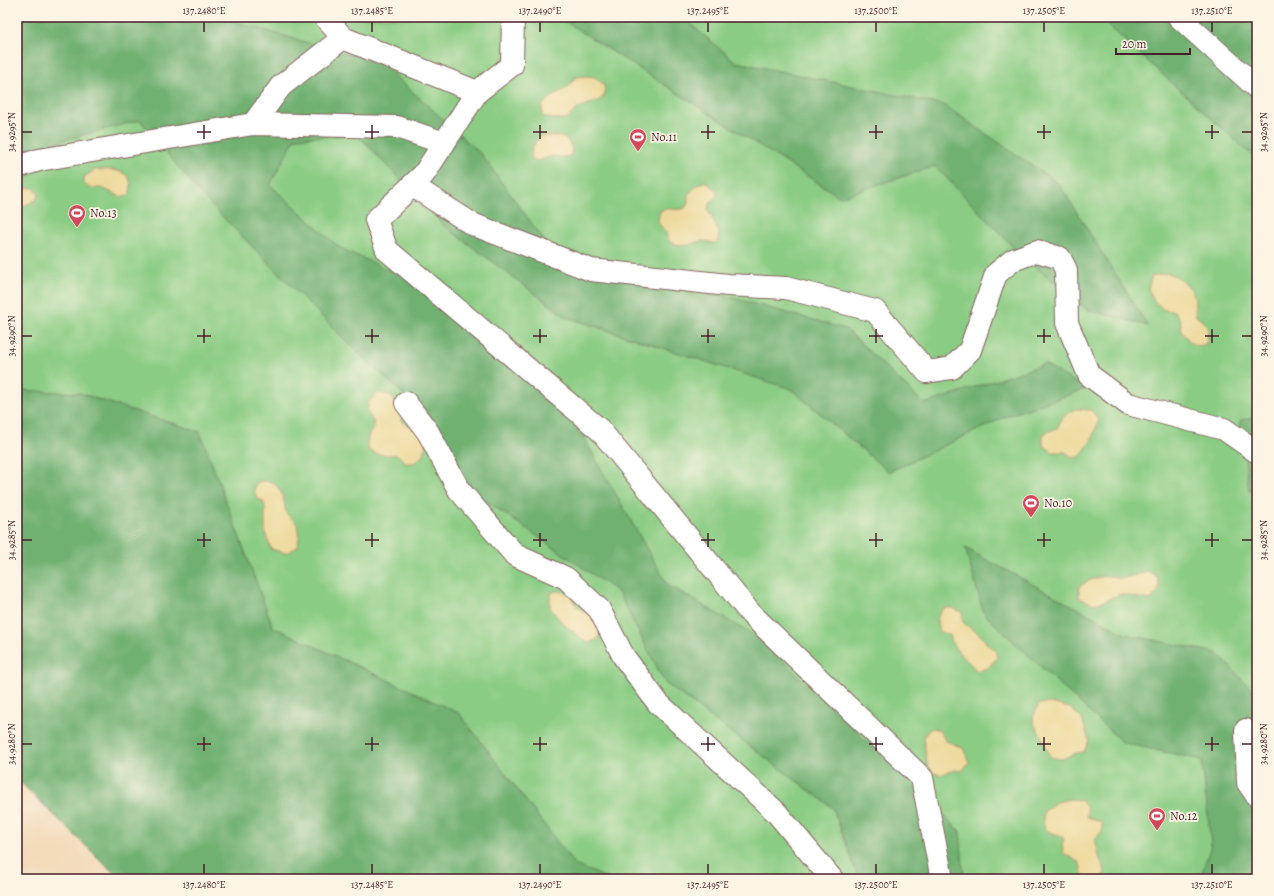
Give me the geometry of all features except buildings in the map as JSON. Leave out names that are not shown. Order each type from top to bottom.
[{"type":"lane","points":[[325,17],[343,38],[477,92]]},
{"type":"lane","points":[[513,17],[512,65],[477,92],[424,174],[376,220],[387,250],[600,430],[751,614],[922,778],[942,879]]},
{"type":"lane","points":[[1179,17],[1257,88]]},
{"type":"lane","points":[[253,124],[280,86],[343,38]]},
{"type":"lane","points":[[17,167],[39,160],[253,124],[397,127],[444,143]]},
{"type":"lane","points":[[412,186],[472,224],[591,270],[728,285],[786,288],[876,311],[927,372],[952,368],[970,350],[996,274],[1012,260],[1037,251],[1060,258],[1066,270],[1067,323],[1090,375],[1128,404],[1224,429],[1257,452]]},
{"type":"lane","points":[[406,403],[428,432],[459,490],[515,555],[566,578],[599,609],[624,657],[658,703],[776,812],[832,879]]},
{"type":"lane","points":[[1246,730],[1248,784],[1257,796]]},
{"type":"green space","points":[[17,17],[1257,17],[1257,879],[537,879],[17,422]]},
{"type":"green space","points":[[17,17],[219,17],[382,64],[481,154],[549,247],[846,329],[924,404],[1045,364],[1086,389],[1007,416],[889,472],[791,389],[566,317],[442,224],[357,134],[295,138],[270,185],[340,248],[400,275],[566,407],[667,584],[761,640],[960,831],[964,879],[865,879],[857,874],[833,808],[665,683],[618,592],[473,492],[425,414],[354,349],[202,196],[140,120],[17,153]]},
{"type":"green space","points":[[550,17],[682,17],[736,62],[944,105],[1059,184],[1148,326],[1086,309],[1018,252],[935,166],[840,197],[563,20]]},
{"type":"green space","points":[[1099,17],[1249,17],[1257,21],[1257,157],[1246,150]]},
{"type":"green space","points":[[17,390],[79,393],[200,432],[273,627],[459,713],[575,865],[610,879],[120,879],[17,779]]},
{"type":"green space","points":[[1257,418],[1257,493],[1249,490],[1240,420]]},
{"type":"green space","points":[[965,548],[1125,634],[1217,653],[1257,695],[1257,879],[1200,879],[1211,845],[1202,760],[1123,743],[984,614]]},
{"type":"sand","points":[[576,77],[595,77],[604,85],[605,95],[598,101],[578,108],[566,119],[551,119],[542,116],[542,105],[556,94],[567,88]]},
{"type":"sand","points":[[542,136],[566,138],[572,148],[571,155],[567,157],[553,156],[537,161],[531,158],[534,146]]},
{"type":"sand","points":[[95,170],[115,170],[124,173],[131,182],[130,194],[121,197],[102,188],[89,188],[84,183],[84,177]]},
{"type":"sand","points":[[705,181],[716,190],[717,196],[710,203],[708,209],[718,230],[719,234],[717,243],[698,241],[685,245],[670,242],[665,231],[658,222],[660,211],[685,208],[688,203],[688,195],[695,187]]},
{"type":"sand","points":[[26,188],[34,188],[39,194],[36,200],[22,207],[17,218],[17,192]]},
{"type":"sand","points":[[1168,273],[1176,276],[1190,288],[1195,298],[1196,316],[1203,322],[1208,331],[1206,344],[1199,346],[1191,343],[1182,332],[1180,319],[1174,311],[1164,310],[1154,301],[1148,289],[1152,276]]},
{"type":"sand","points":[[378,393],[390,395],[400,408],[402,421],[406,425],[418,426],[426,438],[424,455],[414,463],[405,463],[396,455],[381,455],[369,451],[368,438],[374,428],[373,421],[367,411],[369,401]]},
{"type":"sand","points":[[1075,409],[1091,410],[1099,420],[1091,441],[1080,457],[1072,457],[1065,452],[1052,452],[1043,445],[1043,434],[1057,428],[1063,417]]},
{"type":"sand","points":[[257,482],[273,482],[279,489],[285,504],[286,513],[297,524],[299,536],[298,547],[286,553],[271,549],[265,532],[265,507],[263,501],[258,499],[254,491]]},
{"type":"sand","points":[[1148,572],[1157,576],[1159,587],[1156,595],[1149,600],[1120,594],[1108,600],[1094,604],[1079,598],[1079,586],[1099,577],[1109,576],[1120,579]]},
{"type":"sand","points":[[554,591],[563,592],[570,595],[578,608],[593,615],[601,632],[598,639],[588,643],[563,624],[550,608],[550,596]]},
{"type":"sand","points":[[944,608],[952,608],[962,612],[963,622],[979,634],[988,645],[995,649],[997,658],[988,668],[977,671],[955,648],[948,634],[940,632],[937,625],[937,619]]},
{"type":"sand","points":[[1051,703],[1070,708],[1082,719],[1089,740],[1084,752],[1076,753],[1062,759],[1050,757],[1044,741],[1034,723],[1033,717],[1039,704]]},
{"type":"sand","points":[[932,728],[939,730],[946,741],[963,748],[969,762],[962,771],[954,770],[940,775],[932,772],[927,763],[923,737]]},
{"type":"sand","points":[[1069,799],[1081,800],[1087,808],[1087,817],[1102,823],[1102,831],[1094,841],[1098,848],[1099,857],[1105,871],[1105,874],[1101,879],[1090,878],[1082,874],[1080,863],[1063,853],[1062,843],[1064,840],[1062,836],[1049,832],[1045,829],[1043,821],[1044,811],[1056,802]]},
{"type":"place","name":"No.11","points":[[638,152]]},
{"type":"place","name":"No.13","points":[[77,228]]},
{"type":"place","name":"No.10","points":[[1031,518]]},
{"type":"place","name":"No.12","points":[[1157,831]]}]
